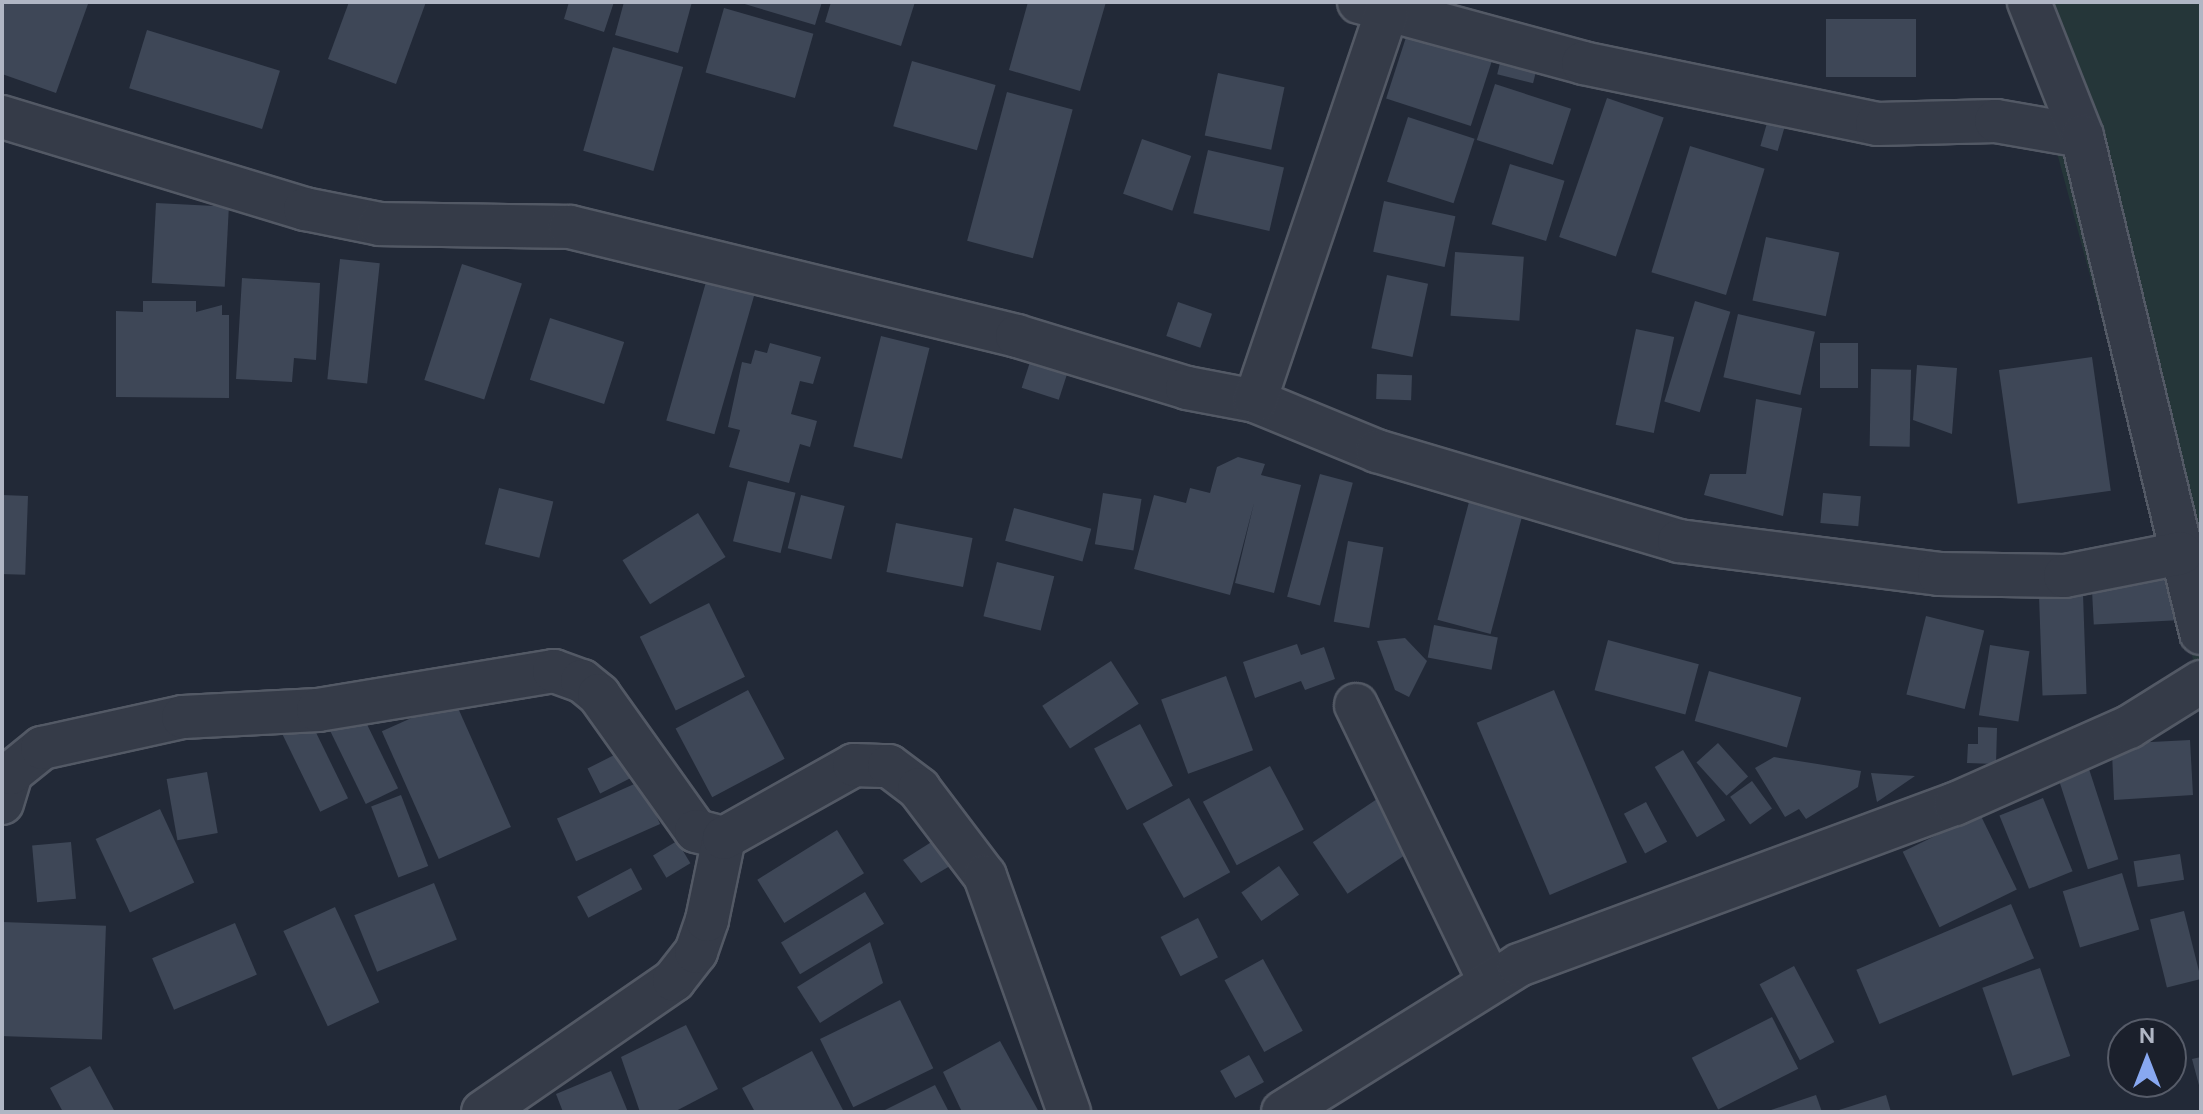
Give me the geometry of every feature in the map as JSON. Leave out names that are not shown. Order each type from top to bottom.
[{"type":"street","points":[[2029,2],[2082,136],[2201,633]]},
{"type":"street","points":[[1255,401],[1373,7],[1583,63],[1877,124],[1996,121],[2082,136]]},
{"type":"street","points":[[2,117],[305,209],[380,224],[570,227],[1255,401],[1377,451],[1679,541],[1939,574],[2065,576],[2181,553]]},
{"type":"street","points":[[2,803],[11,773],[42,748],[183,717],[318,710],[554,671],[582,681],[599,695],[696,831],[724,838],[854,765],[889,766],[919,789],[985,876],[1069,1112]]},
{"type":"street","points":[[1283,1112],[1489,980],[1955,804],[2129,727],[2201,682]]},
{"type":"street","points":[[1356,705],[1489,980]]},
{"type":"street","points":[[483,1112],[674,980],[704,931],[724,838]]},
{"type":"shaded area","points":[[2016,2],[2201,2],[2201,689],[2020,15]]},
{"type":"building","points":[[2,2],[88,4],[56,93],[2,74]]},
{"type":"building","points":[[349,2],[426,2],[396,84],[328,59]]},
{"type":"building","points":[[569,2],[614,2],[604,32],[564,19]]},
{"type":"building","points":[[624,2],[692,2],[678,53],[615,35]]},
{"type":"building","points":[[738,2],[822,2],[815,25]]},
{"type":"building","points":[[831,2],[915,2],[901,46],[825,22]]},
{"type":"building","points":[[1028,2],[1106,2],[1080,91],[1009,70]]},
{"type":"building","points":[[724,8],[813,34],[795,98],[706,72]]},
{"type":"building","points":[[1826,19],[1916,19],[1916,77],[1826,77]]},
{"type":"building","points":[[1409,28],[1494,56],[1471,126],[1386,98]]},
{"type":"building","points":[[147,30],[280,71],[262,129],[129,88]]},
{"type":"building","points":[[613,47],[683,67],[653,171],[583,151]]},
{"type":"building","points":[[1503,51],[1539,60],[1533,83],[1497,74]]},
{"type":"building","points":[[912,61],[996,85],[977,150],[893,126]]},
{"type":"building","points":[[1218,73],[1285,87],[1271,150],[1205,136]]},
{"type":"building","points":[[1495,84],[1571,109],[1553,165],[1477,140]]},
{"type":"building","points":[[1007,92],[1073,110],[1033,258],[967,241]]},
{"type":"building","points":[[1607,98],[1664,118],[1616,257],[1559,237]]},
{"type":"building","points":[[1408,117],[1475,139],[1454,203],[1387,182]]},
{"type":"building","points":[[1767,123],[1784,128],[1778,151],[1760,146]]},
{"type":"building","points":[[1142,139],[1191,156],[1172,211],[1123,194]]},
{"type":"building","points":[[1690,146],[1765,169],[1726,295],[1651,272]]},
{"type":"building","points":[[1208,150],[1284,168],[1269,231],[1193,213]]},
{"type":"building","points":[[1510,164],[1565,181],[1546,241],[1492,224]]},
{"type":"building","points":[[1384,201],[1455,216],[1445,267],[1373,252]]},
{"type":"building","points":[[156,203],[229,207],[225,287],[152,283]]},
{"type":"building","points":[[1766,237],[1839,253],[1826,316],[1752,301]]},
{"type":"building","points":[[1455,252],[1524,257],[1519,321],[1451,316]]},
{"type":"building","points":[[340,259],[380,263],[367,384],[327,379]]},
{"type":"building","points":[[462,264],[522,283],[484,399],[424,380]]},
{"type":"building","points":[[1387,275],[1428,284],[1412,357],[1371,348]]},
{"type":"building","points":[[242,278],[320,283],[316,360],[294,358],[292,382],[236,379]]},
{"type":"building","points":[[706,282],[754,296],[714,434],[666,420]]},
{"type":"building","points":[[143,301],[196,301],[196,312],[222,305],[222,315],[229,315],[229,398],[116,397],[116,311],[143,312]]},
{"type":"building","points":[[1695,301],[1730,312],[1700,412],[1664,401]]},
{"type":"building","points":[[1178,302],[1212,314],[1200,348],[1166,336]]},
{"type":"building","points":[[1738,314],[1815,332],[1800,395],[1723,377]]},
{"type":"building","points":[[550,318],[624,342],[604,404],[530,380]]},
{"type":"building","points":[[1636,329],[1674,337],[1654,433],[1616,425]]},
{"type":"building","points":[[881,336],[930,348],[902,459],[853,447]]},
{"type":"building","points":[[770,343],[821,357],[813,384],[800,381],[791,414],[817,421],[810,447],[800,444],[789,483],[729,467],[740,430],[728,427],[742,362],[751,364],[755,350],[767,353]]},
{"type":"building","points":[[1820,343],[1858,343],[1858,388],[1820,388]]},
{"type":"building","points":[[2092,357],[2111,491],[2018,504],[1999,370]]},
{"type":"building","points":[[1030,362],[1067,374],[1059,400],[1022,388]]},
{"type":"building","points":[[1917,365],[1957,368],[1952,434],[1913,420]]},
{"type":"building","points":[[1871,369],[1911,370],[1910,447],[1870,446]]},
{"type":"building","points":[[1377,374],[1412,375],[1411,400],[1376,399]]},
{"type":"building","points":[[1756,399],[1802,408],[1783,516],[1704,495],[1710,474],[1746,474]]},
{"type":"building","points":[[1238,457],[1265,464],[1261,475],[1301,485],[1274,593],[1235,583],[1254,503],[1230,595],[1134,569],[1154,495],[1186,503],[1190,488],[1210,493],[1217,467]]},
{"type":"building","points":[[1320,474],[1353,483],[1320,605],[1287,597]]},
{"type":"building","points":[[748,481],[796,493],[781,553],[733,541]]},
{"type":"building","points":[[499,488],[553,502],[539,558],[485,544]]},
{"type":"building","points":[[1103,493],[1142,499],[1133,550],[1095,544]]},
{"type":"building","points":[[1823,493],[1861,496],[1858,526],[1820,523]]},
{"type":"building","points":[[2,495],[28,496],[25,575],[2,574]]},
{"type":"building","points":[[801,495],[845,506],[831,559],[788,548]]},
{"type":"building","points":[[1469,502],[1522,516],[1491,634],[1437,620]]},
{"type":"building","points":[[1014,508],[1091,529],[1082,562],[1005,541]]},
{"type":"building","points":[[698,513],[726,557],[650,604],[623,560]]},
{"type":"building","points":[[896,523],[973,538],[963,587],[886,572]]},
{"type":"building","points":[[1348,541],[1383,547],[1369,628],[1334,622]]},
{"type":"building","points":[[997,562],[1054,576],[1041,631],[983,616]]},
{"type":"building","points":[[2179,569],[2182,620],[2094,625],[2091,574]]},
{"type":"building","points":[[2083,594],[2086,694],[2043,695],[2039,596]]},
{"type":"building","points":[[709,603],[745,677],[676,710],[640,637]]},
{"type":"building","points":[[1926,616],[1984,631],[1965,709],[1906,695]]},
{"type":"building","points":[[1434,625],[1498,637],[1492,670],[1428,657]]},
{"type":"building","points":[[1405,638],[1427,661],[1409,697],[1395,690],[1377,641]]},
{"type":"building","points":[[1608,640],[1699,664],[1685,715],[1595,690]]},
{"type":"building","points":[[1297,644],[1301,655],[1324,647],[1335,679],[1305,690],[1301,681],[1255,698],[1243,662]]},
{"type":"building","points":[[1990,645],[2030,651],[2018,721],[1979,715]]},
{"type":"building","points":[[1111,661],[1139,704],[1070,748],[1042,706]]},
{"type":"building","points":[[1709,671],[1801,697],[1787,747],[1695,721]]},
{"type":"building","points":[[1226,676],[1253,750],[1188,774],[1161,700]]},
{"type":"building","points":[[748,690],[785,759],[712,797],[676,728]]},
{"type":"building","points":[[1554,690],[1627,862],[1550,895],[1477,723]]},
{"type":"building","points":[[454,699],[511,827],[439,859],[382,731]]},
{"type":"building","points":[[360,710],[398,788],[366,804],[328,726]]},
{"type":"building","points":[[306,712],[348,798],[320,812],[278,726]]},
{"type":"building","points":[[1140,724],[1173,786],[1127,810],[1094,748]]},
{"type":"building","points":[[1978,727],[1997,728],[1996,764],[1967,763],[1968,744],[1978,744]]},
{"type":"building","points":[[2190,740],[2193,795],[2114,800],[2112,752],[2132,743]]},
{"type":"building","points":[[1718,743],[1748,776],[1727,796],[1696,762]]},
{"type":"building","points":[[624,750],[637,775],[600,794],[587,769]]},
{"type":"building","points":[[1683,750],[1725,820],[1697,837],[1655,767]]},
{"type":"building","points":[[1774,757],[1861,771],[1858,787],[1806,819],[1799,809],[1785,817],[1755,768]]},
{"type":"building","points":[[1270,766],[1304,830],[1237,865],[1203,802]]},
{"type":"building","points":[[2089,769],[2118,859],[2088,869],[2059,779]]},
{"type":"building","points":[[207,772],[218,833],[177,840],[167,779]]},
{"type":"building","points":[[1871,773],[1915,776],[1877,802]]},
{"type":"building","points":[[641,781],[660,824],[576,861],[557,818]]},
{"type":"building","points":[[1752,781],[1772,809],[1750,824],[1730,797]]},
{"type":"building","points":[[401,795],[428,866],[398,877],[371,806]]},
{"type":"building","points":[[1380,797],[1415,848],[1348,894],[1313,842]]},
{"type":"building","points":[[1189,798],[1230,872],[1184,898],[1143,824]]},
{"type":"building","points":[[2043,798],[2073,871],[2029,889],[1999,816]]},
{"type":"building","points":[[1646,802],[1667,842],[1645,853],[1624,814]]},
{"type":"building","points":[[160,809],[194,882],[130,912],[96,839]]},
{"type":"building","points":[[1980,814],[2017,889],[1940,927],[1903,852]]},
{"type":"building","points":[[837,830],[864,873],[784,923],[757,880]]},
{"type":"building","points":[[677,841],[690,863],[666,878],[653,855]]},
{"type":"building","points":[[933,841],[950,866],[921,883],[903,860]]},
{"type":"building","points":[[71,842],[76,899],[37,902],[32,845]]},
{"type":"building","points":[[2180,854],[2184,880],[2138,887],[2134,861]]},
{"type":"building","points":[[1279,866],[1299,895],[1261,921],[1241,892]]},
{"type":"building","points":[[631,868],[642,889],[588,918],[577,897]]},
{"type":"building","points":[[2122,873],[2139,929],[2080,948],[2063,891]]},
{"type":"building","points":[[434,883],[457,940],[377,972],[354,915]]},
{"type":"building","points":[[865,892],[884,924],[800,974],[781,942]]},
{"type":"building","points":[[2011,904],[2034,958],[1879,1024],[1856,970]]},
{"type":"building","points":[[335,907],[379,1002],[328,1026],[283,931]]},
{"type":"building","points":[[2184,911],[2201,979],[2167,987],[2150,919]]},
{"type":"building","points":[[1198,918],[1218,957],[1181,976],[1161,937]]},
{"type":"building","points":[[2,922],[106,926],[102,1040],[2,1036]]},
{"type":"building","points":[[235,923],[257,975],[174,1010],[152,958]]},
{"type":"building","points":[[870,942],[883,983],[820,1023],[797,987]]},
{"type":"building","points":[[1263,959],[1303,1031],[1264,1052],[1225,980]]},
{"type":"building","points":[[1794,966],[1834,1042],[1800,1060],[1760,984]]},
{"type":"building","points":[[2040,968],[2070,1056],[2013,1076],[1982,988]]},
{"type":"building","points":[[900,1000],[933,1068],[853,1107],[820,1039]]},
{"type":"building","points":[[1772,1017],[1798,1069],[1718,1110],[1692,1058]]},
{"type":"building","points":[[686,1025],[718,1089],[674,1112],[640,1112],[621,1057]]},
{"type":"building","points":[[1000,1041],[1039,1112],[962,1112],[943,1072]]},
{"type":"building","points":[[812,1051],[844,1112],[755,1112],[742,1088]]},
{"type":"building","points":[[1249,1055],[1264,1082],[1235,1098],[1220,1071]]},
{"type":"building","points":[[2201,1057],[2201,1088],[2200,1089],[2192,1059]]},
{"type":"building","points":[[90,1066],[115,1112],[63,1112],[50,1088]]},
{"type":"building","points":[[611,1071],[628,1112],[563,1112],[556,1094]]},
{"type":"building","points":[[935,1085],[949,1112],[881,1112]]},
{"type":"building","points":[[1816,1095],[1822,1112],[1768,1112],[1768,1111]]},
{"type":"building","points":[[1886,1095],[1891,1112],[1839,1110]]}]
